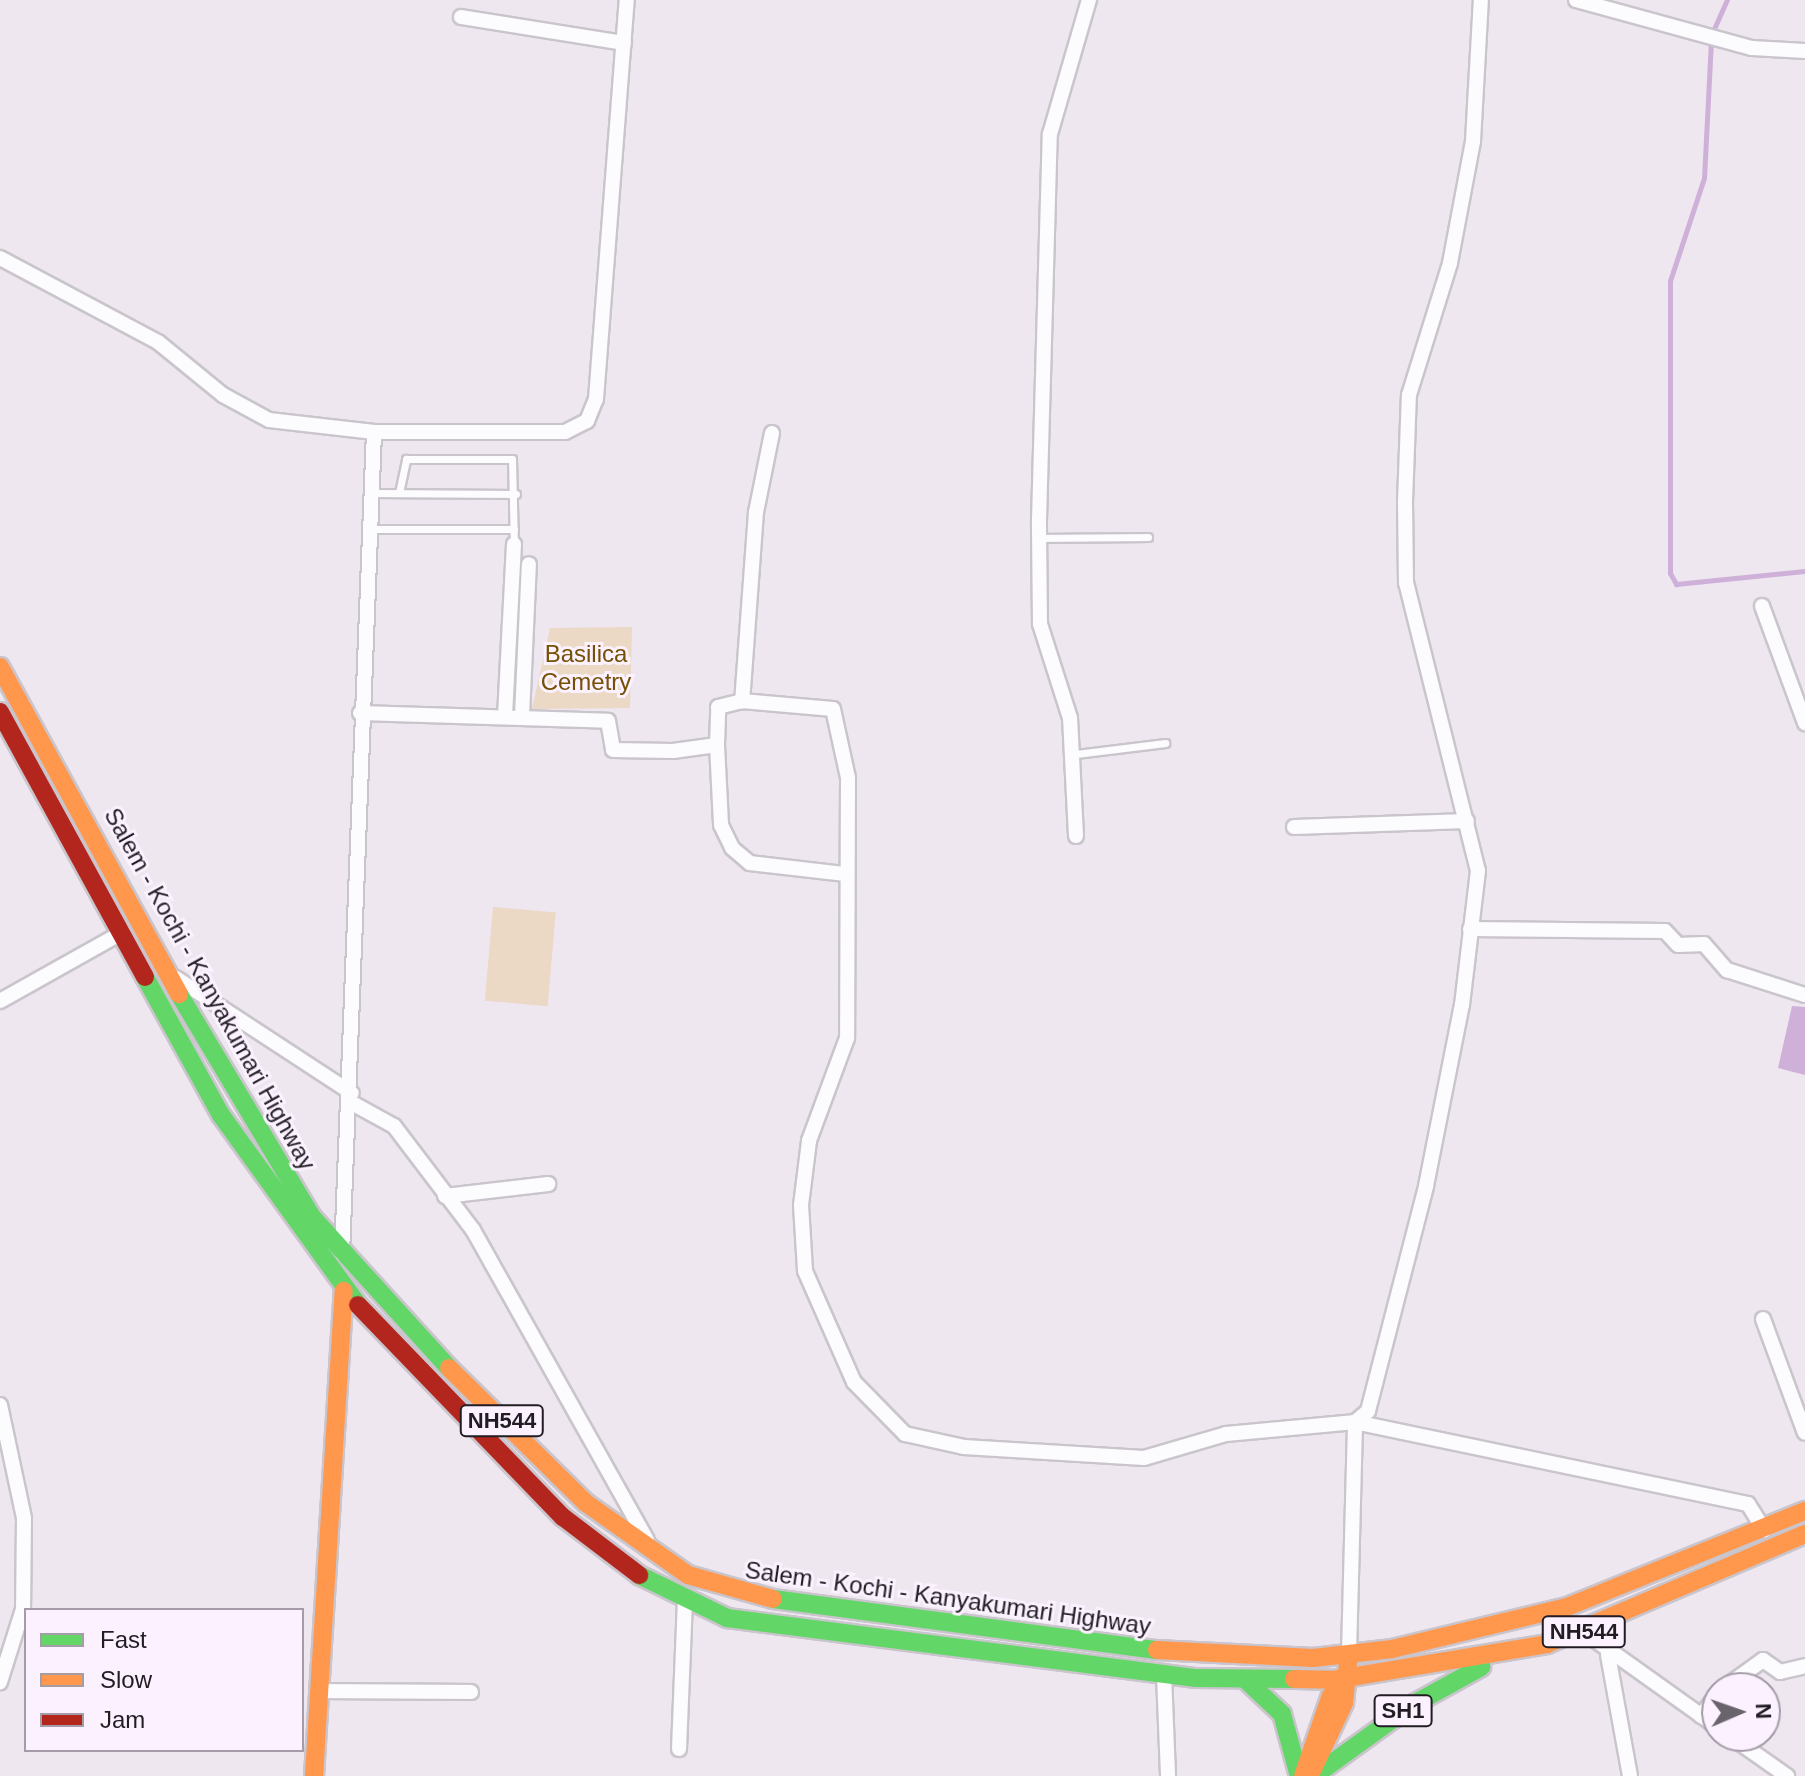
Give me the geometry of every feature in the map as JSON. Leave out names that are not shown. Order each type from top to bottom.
[{"type":"main road","name":"Salem - Kochi - Kanyakumari Highway","points":[[0,667],[252,1126],[341,1250],[551,1469],[659,1561],[741,1594],[877,1616],[1229,1659],[1342,1655],[1567,1607],[1805,1511]]},
{"type":"main road","name":"Salem - Kochi - Kanyakumari Highway","points":[[0,712],[221,1115],[344,1291],[563,1517],[616,1560],[685,1601],[739,1620],[1164,1675],[1247,1681],[1340,1679],[1498,1657],[1584,1632],[1805,1534]]},
{"type":"main road","points":[[314,1776],[344,1291]]},
{"type":"main road","points":[[1340,1679],[1342,1655]]},
{"type":"main road","name":"SH1","points":[[1306,1776],[1414,1704],[1498,1657]]},
{"type":"main road","name":"SH1","points":[[1306,1776],[1326,1755],[1340,1679]]},
{"type":"main road","points":[[1247,1681],[1282,1714],[1306,1776]]},
{"type":"street","points":[[0,258],[158,342],[223,395],[269,420],[374,432],[565,432],[587,421],[596,399],[627,0]]},
{"type":"street","points":[[1076,836],[1076,754],[1040,624],[1039,538],[1050,134],[1089,0]]},
{"type":"street","points":[[1342,1655],[1355,1422],[1368,1411],[1426,1186],[1478,871],[1406,583],[1405,502],[1409,395],[1450,263],[1473,141],[1481,0]]},
{"type":"street","points":[[1576,0],[1752,48],[1805,51]]},
{"type":"street","points":[[461,17],[624,43]]},
{"type":"street","points":[[344,1291],[341,1250],[352,1098],[360,713],[374,432]]},
{"type":"street","points":[[742,701],[756,512],[772,433]]},
{"type":"street","points":[[505,716],[514,537]]},
{"type":"street","points":[[522,716],[529,564]]},
{"type":"street","points":[[1762,606],[1805,723]]},
{"type":"street","points":[[845,874],[750,863],[732,848],[721,825],[718,707],[742,701],[833,709],[848,778],[845,874],[847,1038],[809,1141],[801,1205],[805,1271],[854,1382],[905,1434],[1062,1456],[1144,1458],[1226,1434],[1355,1422],[1748,1504],[1764,1530]]},
{"type":"street","points":[[360,713],[608,721],[613,750],[717,745]]},
{"type":"street","points":[[1294,827],[1467,821]]},
{"type":"street","points":[[1470,929],[1665,931],[1678,945],[1704,944],[1727,970],[1805,995]]},
{"type":"street","points":[[0,1001],[123,932]]},
{"type":"street","points":[[169,973],[394,1126],[504,1281],[659,1561]]},
{"type":"street","points":[[445,1196],[548,1184]]},
{"type":"street","points":[[1763,1319],[1805,1433]]},
{"type":"street","points":[[0,1405],[24,1518],[23,1609],[0,1682]]},
{"type":"street","points":[[679,1749],[685,1601]]},
{"type":"street","points":[[1584,1632],[1608,1655],[1701,1716]]},
{"type":"street","points":[[1608,1655],[1630,1776]]},
{"type":"street","points":[[1746,1672],[1763,1660],[1780,1672],[1805,1666]]},
{"type":"street","points":[[1164,1675],[1168,1776]]},
{"type":"street","points":[[321,1691],[471,1692]]},
{"type":"street","points":[[1753,1752],[1787,1776]]},
{"type":"lane","points":[[369,529],[514,537],[516,494],[512,459],[406,459],[399,493]]},
{"type":"lane","points":[[371,493],[516,494]]},
{"type":"lane","points":[[1039,538],[1148,537]]},
{"type":"lane","points":[[1076,754],[1165,743]]},
{"type":"green space","name":"Basilica Cemetry","points":[[632,627],[630,708],[532,709],[550,628]]},
{"type":"green space","points":[[493,907],[556,912],[548,1006],[485,1001]]},
{"type":"shaded area","points":[[1792,1006],[1805,1007],[1805,1075],[1778,1068]]},
{"type":"waterway","points":[[1713,31],[1727,0]]},
{"type":"waterway","points":[[1711,40],[1704,178],[1670,281],[1670,573],[1676,584],[1805,571]]},
{"type":"traffic: fast","points":[[145,977],[221,1115],[358,1305]]},
{"type":"traffic: fast","points":[[179,994],[312,1217],[449,1368]]},
{"type":"traffic: fast","points":[[639,1575],[727,1618],[1196,1678],[1294,1679]]},
{"type":"traffic: fast","points":[[773,1599],[1157,1650]]},
{"type":"traffic: fast","points":[[1314,1776],[1414,1704],[1481,1667]]},
{"type":"traffic: fast","points":[[1247,1681],[1282,1714],[1299,1776]]},
{"type":"traffic: slow","points":[[0,667],[179,994]]},
{"type":"traffic: slow","points":[[314,1776],[344,1291]]},
{"type":"traffic: slow","points":[[449,1368],[586,1503],[688,1575],[773,1599]]},
{"type":"traffic: slow","points":[[1157,1650],[1313,1658],[1392,1649],[1567,1607],[1805,1511]]},
{"type":"traffic: slow","points":[[1294,1679],[1333,1680],[1547,1644],[1805,1534]]},
{"type":"traffic: slow","points":[[1311,1773],[1344,1703],[1348,1663]]},
{"type":"traffic: slow","points":[[1303,1776],[1331,1695]]},
{"type":"traffic: jam","points":[[0,712],[145,977]]},
{"type":"traffic: jam","points":[[358,1305],[563,1517],[639,1575]]}]
